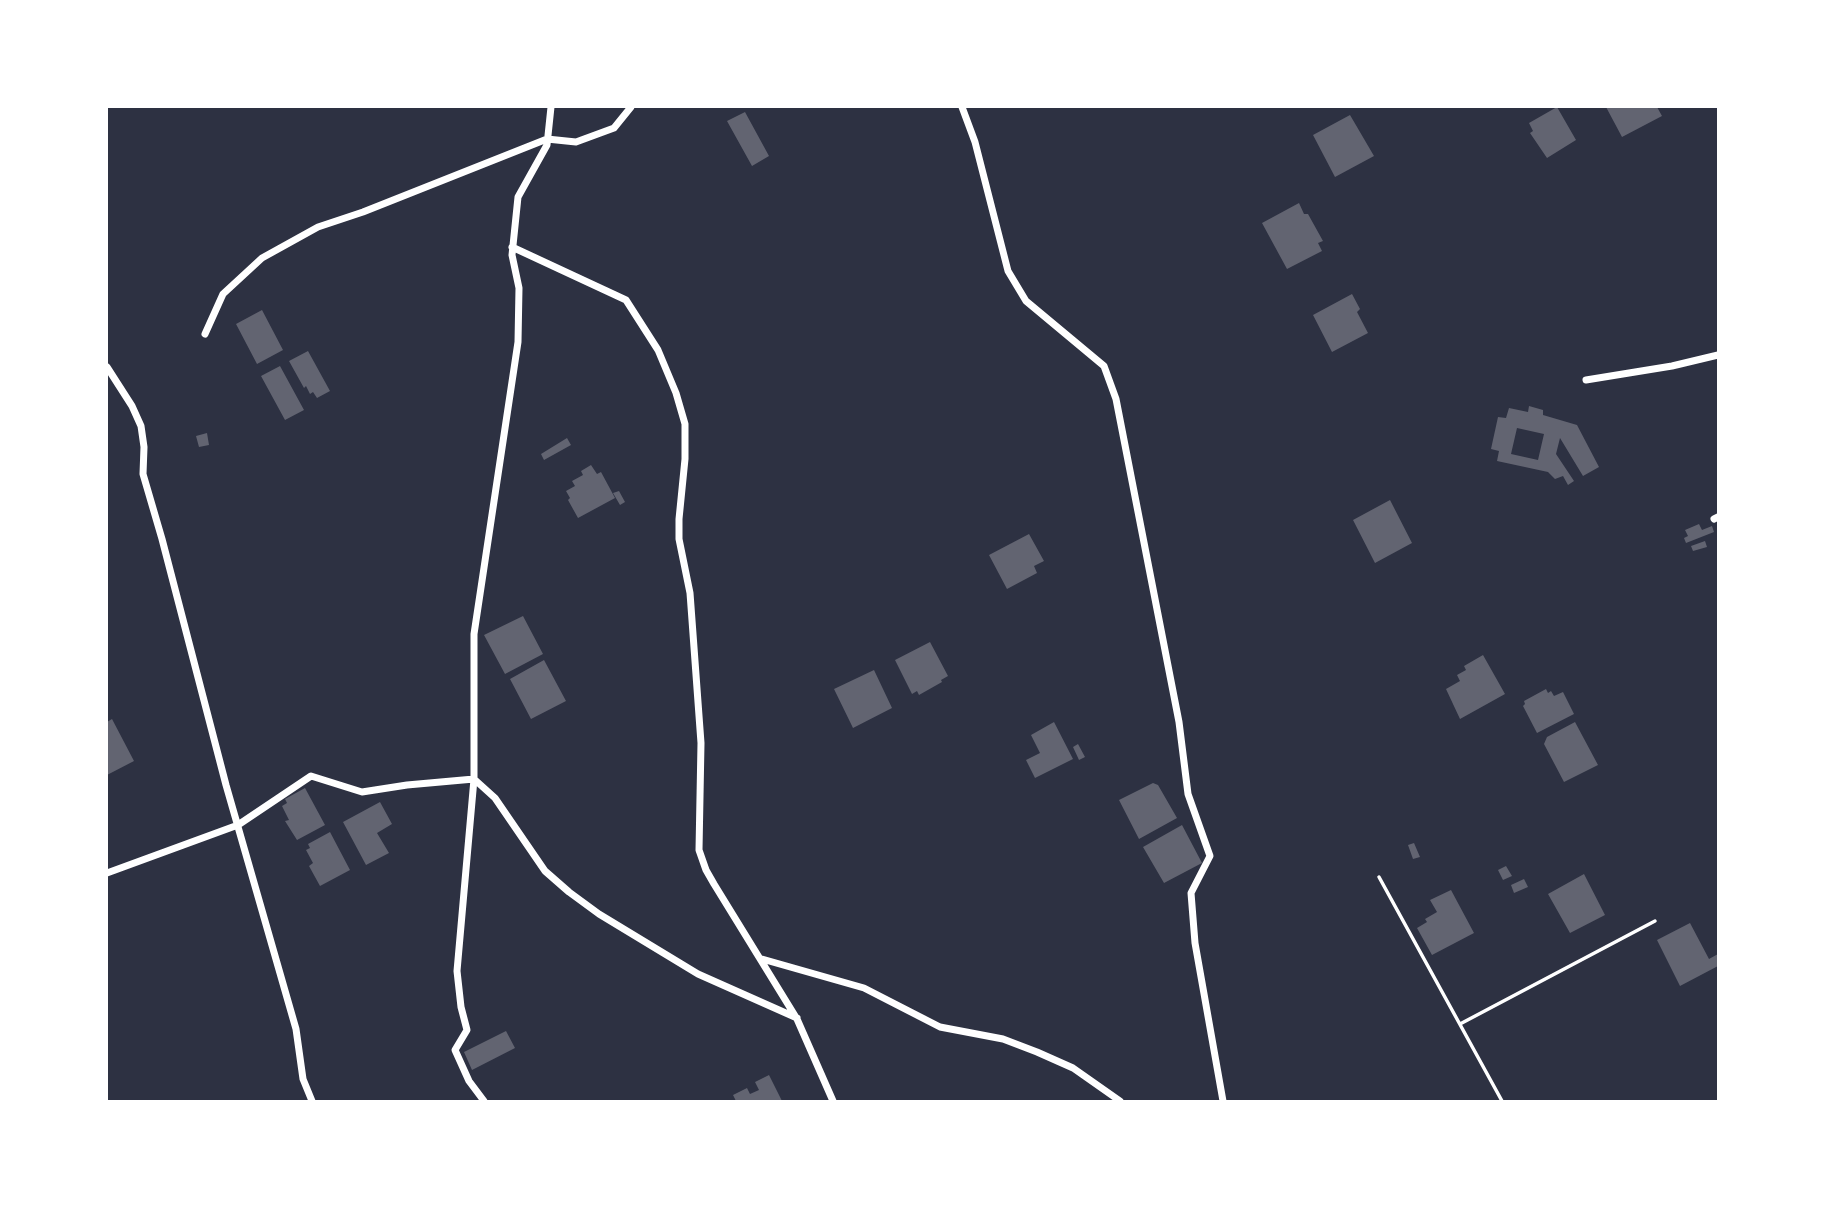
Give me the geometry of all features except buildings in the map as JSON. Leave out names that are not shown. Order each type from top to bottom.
[{"type":"street","points":[[484,1101],[469,1081],[455,1050],[467,1030],[457,971],[474,779],[474,634],[518,342],[519,288],[512,247],[518,197],[547,145],[551,107]]},
{"type":"street","points":[[205,334],[223,294],[262,258],[318,227],[547,139],[576,142],[614,128],[631,107]]},
{"type":"street","points":[[962,107],[975,142],[1000,247],[1012,278],[1026,301],[1104,366],[1116,399],[1180,722],[1188,794],[1210,856],[1191,893],[1195,943],[1223,1101]]},
{"type":"street","points":[[512,247],[626,300],[658,350],[676,393],[685,424],[680,539],[690,593],[701,743],[699,850],[710,877],[797,1019],[832,1101]]},
{"type":"street","points":[[1586,380],[1672,366],[1718,355]]},
{"type":"street","points":[[107,367],[132,406],[141,426],[146,485],[296,1029],[303,1079],[312,1101]]},
{"type":"street","points":[[107,873],[238,825],[311,776],[362,792],[474,779],[495,797],[545,871],[569,892],[599,914],[698,974],[797,1019]]},
{"type":"street","points":[[761,959],[864,988],[940,1027],[1003,1039],[1026,1047],[1073,1069],[1120,1101]]},
{"type":"lane","points":[[1379,877],[1502,1101]]},
{"type":"lane","points":[[1460,1024],[1655,921]]}]
